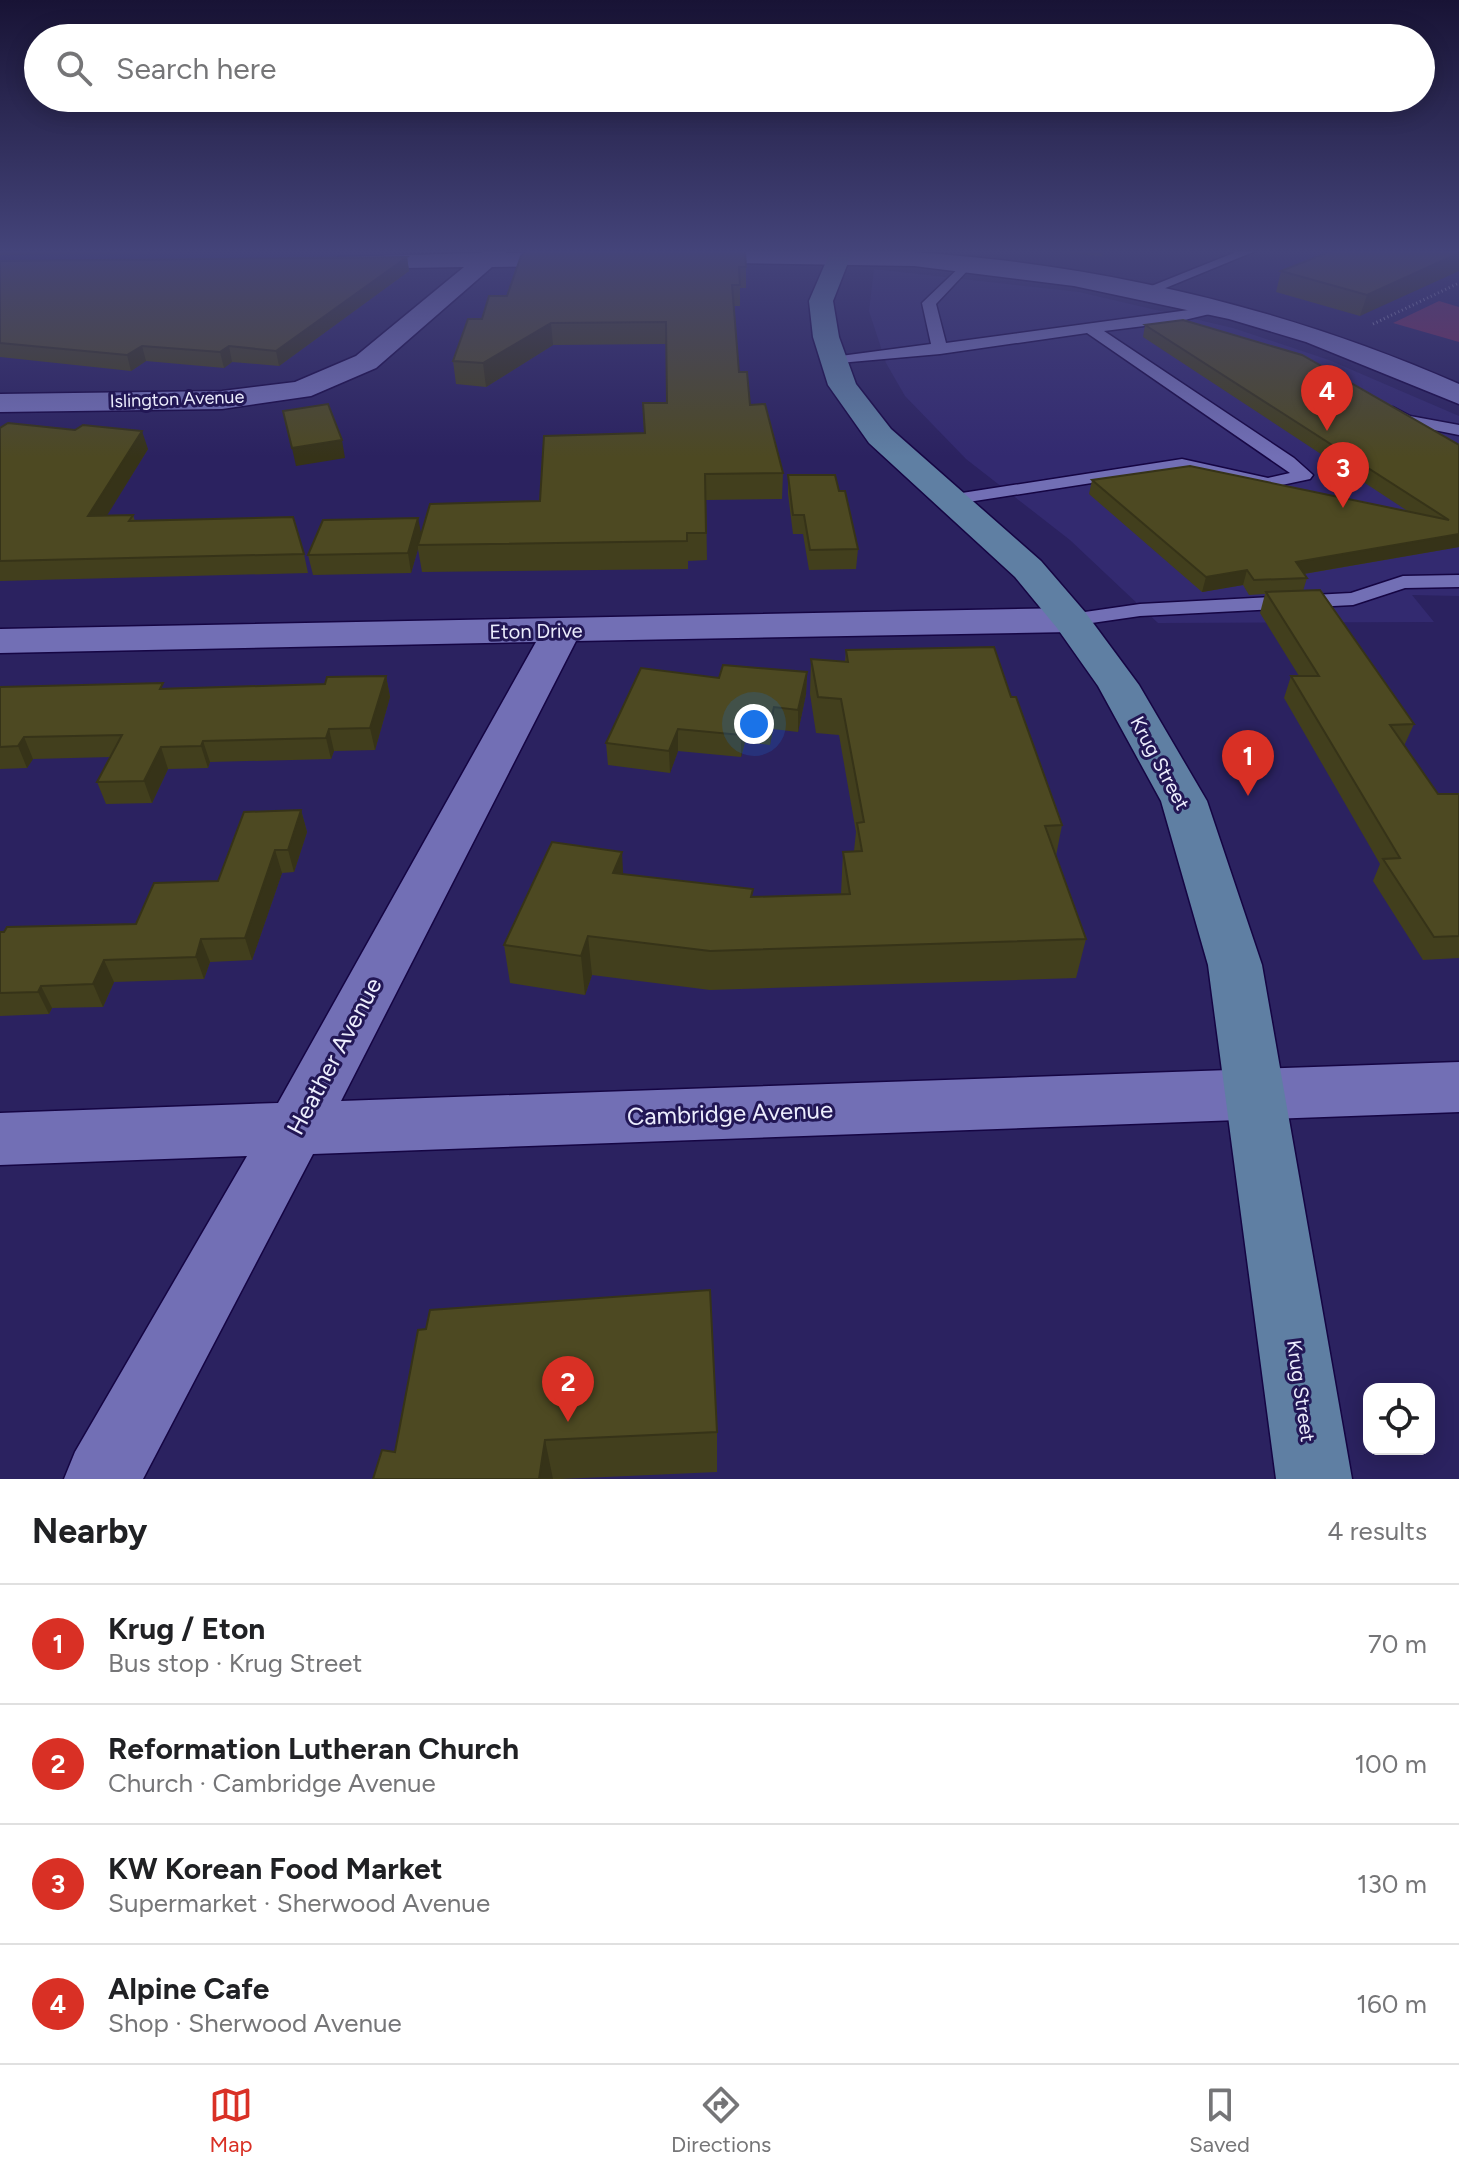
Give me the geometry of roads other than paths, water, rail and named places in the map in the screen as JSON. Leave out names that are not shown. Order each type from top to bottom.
[{"type":"street","name":"Islington Avenue","points":[[0,403],[222,400],[301,390],[366,362],[417,319]]},
{"type":"street","name":"Krug Street","points":[[825,319],[833,361],[842,385],[880,436],[1028,569],[1071,620],[1118,685],[1184,801],[1235,965],[1314,1479]]},
{"type":"street","points":[[1248,319],[1337,344],[1459,395]]},
{"type":"street","name":"Eton Drive","points":[[0,641],[1071,620]]},
{"type":"street","name":"Heather Avenue","points":[[102,1479],[294,1130],[562,630]]},
{"type":"street","name":"Cambridge Avenue","points":[[0,1139],[1459,1087]]},
{"type":"lane","points":[[933,319],[940,350]]},
{"type":"lane","points":[[833,361],[1169,319]]},
{"type":"lane","points":[[1165,320],[1198,330]]},
{"type":"lane","points":[[949,500],[1182,464],[1268,483],[1304,475],[1092,330]]},
{"type":"lane","points":[[1378,404],[1405,420],[1459,430]]},
{"type":"lane","points":[[1071,620],[1140,610],[1353,599],[1403,582],[1459,581]]},
{"type":"place","name":"Alpine Cafe","points":[[1327,431]]},
{"type":"place","name":"KW Korean Food Market","points":[[1343,508]]},
{"type":"place","name":"Krug / Eton","points":[[1248,796]]},
{"type":"place","name":"Reformation Lutheran Church","points":[[568,1422]]}]
